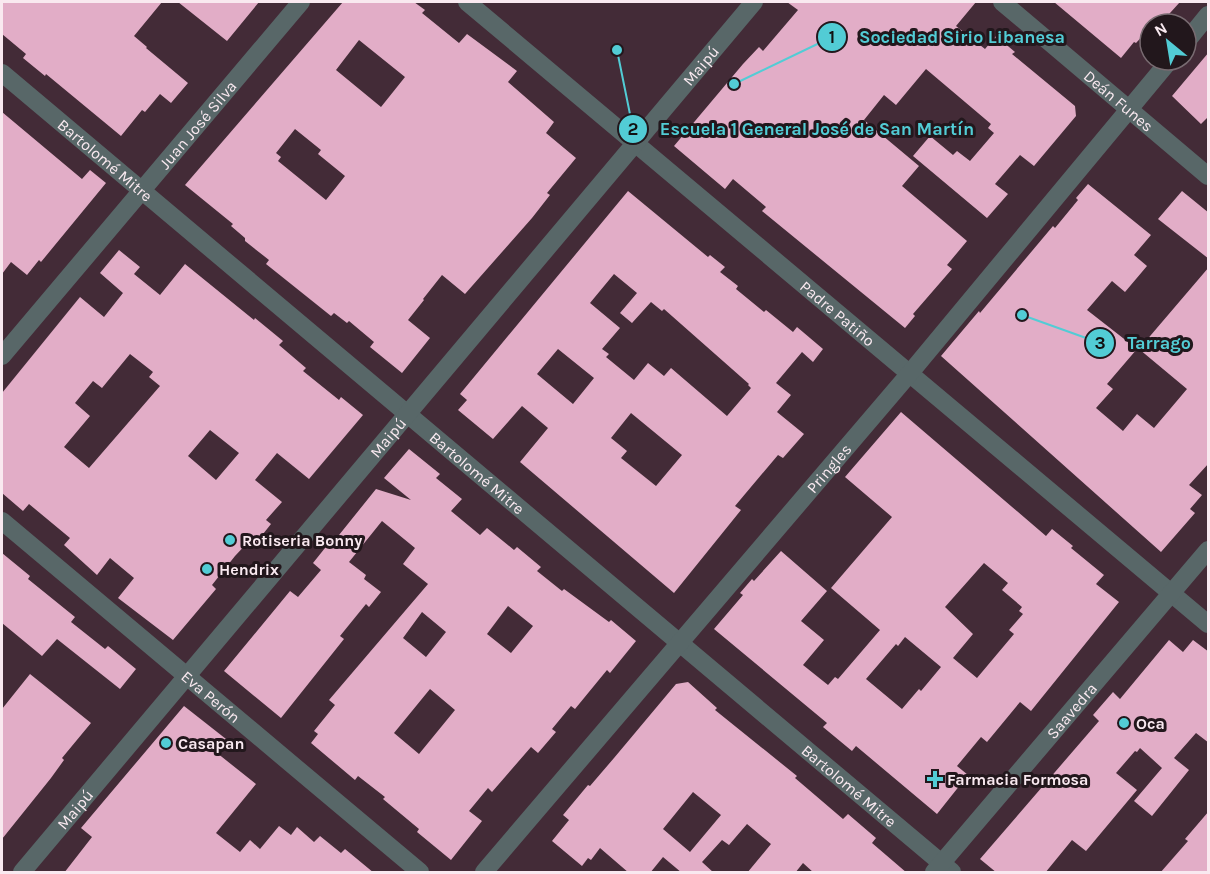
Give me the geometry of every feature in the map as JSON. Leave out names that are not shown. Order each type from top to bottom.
[{"type":"street","name":"Juan José Silva","points":[[2,356],[301,2]]},
{"type":"street","name":"Padre Patiño","points":[[467,2],[1209,624]]},
{"type":"street","name":"Maipú","points":[[22,873],[754,2]]},
{"type":"street","name":"Deán Funes","points":[[1002,2],[1209,176]]},
{"type":"street","points":[[1198,28],[1209,15]]},
{"type":"street","name":"Pringles","points":[[484,873],[910,373],[1160,72]]},
{"type":"street","name":"Bartolomé Mitre","points":[[2,73],[678,643],[943,870]]},
{"type":"street","name":"Eva Perón","points":[[2,521],[420,873]]},
{"type":"street","name":"Saavedra","points":[[943,870],[1209,550]]},
{"type":"building","points":[[2,2],[162,2],[134,36],[188,83],[171,103],[160,94],[145,112],[142,110],[121,136],[46,74],[45,76],[23,58],[26,54],[2,34]]},
{"type":"building","points":[[178,2],[259,2],[227,41]]},
{"type":"building","points":[[343,2],[414,2],[425,10],[422,13],[459,43],[467,34],[517,71],[508,82],[554,122],[546,133],[576,158],[547,193],[550,195],[532,218],[465,294],[442,275],[408,320],[430,338],[402,373],[370,347],[374,342],[349,321],[347,323],[334,313],[331,316],[266,264],[269,260],[245,241],[245,238],[231,226],[233,224],[185,185]],"holes":[[[359,40],[405,77],[381,107],[336,70]],[[295,129],[321,150],[318,154],[345,176],[326,200],[278,161],[281,157],[276,153]]]},
{"type":"building","points":[[787,2],[976,2],[956,26],[985,49],[996,36],[1015,52],[1012,54],[1075,106],[1076,116],[1034,166],[1020,155],[995,184],[1008,194],[987,218],[913,156],[930,136],[953,155],[957,151],[970,161],[994,133],[988,128],[991,124],[926,69],[896,105],[884,95],[864,120],[919,166],[902,186],[967,241],[947,265],[952,269],[913,314],[915,316],[905,328],[762,211],[766,207],[733,179],[725,189],[674,146],[743,64],[759,47],[763,51],[798,10]]},
{"type":"building","points":[[1054,2],[1180,2],[1171,12],[1138,12],[1138,41],[1134,42],[1121,58]]},
{"type":"building","points":[[1209,52],[1209,116],[1201,124],[1172,96],[1192,72],[1198,72],[1198,65]]},
{"type":"building","points":[[2,112],[82,179],[90,170],[106,183],[41,262],[39,260],[27,275],[11,262],[2,274]]},
{"type":"building","points":[[1088,184],[1151,235],[1134,255],[1147,266],[1125,292],[1112,281],[1087,310],[1137,349],[1107,384],[1113,389],[1096,408],[1123,431],[1137,414],[1154,428],[1187,389],[1139,349],[1209,267],[1209,463],[1189,485],[1202,495],[1190,509],[1195,513],[1161,552],[941,356],[1053,226],[1055,228]]},
{"type":"building","points":[[628,191],[708,257],[710,255],[725,267],[720,272],[738,286],[736,289],[764,312],[766,310],[793,332],[797,327],[823,349],[813,362],[802,352],[776,383],[791,395],[777,412],[804,434],[783,458],[778,455],[735,506],[741,510],[674,593],[520,462],[548,428],[522,406],[493,439],[458,410],[467,400],[460,394]],"holes":[[[614,274],[637,293],[620,313],[632,323],[651,302],[662,311],[664,309],[749,384],[751,388],[727,416],[671,368],[664,376],[648,363],[634,380],[606,357],[609,354],[602,349],[620,328],[590,303]],[[558,349],[594,378],[573,404],[537,374]],[[631,413],[682,455],[656,486],[621,458],[627,451],[611,438]]]},
{"type":"building","points":[[1182,191],[1209,213],[1209,259],[1158,219]]},
{"type":"building","points":[[119,250],[140,267],[134,274],[160,295],[185,264],[283,341],[279,345],[306,368],[303,371],[339,400],[341,397],[363,415],[309,479],[277,453],[255,480],[282,502],[266,520],[271,524],[255,544],[250,540],[235,556],[212,585],[216,589],[173,640],[118,598],[134,578],[110,558],[97,575],[64,545],[70,538],[29,504],[23,511],[2,493],[2,393],[80,297],[104,317],[123,293],[100,273]],"holes":[[[130,354],[153,372],[149,377],[160,386],[89,468],[64,447],[90,416],[75,403],[93,381],[102,388]],[[210,430],[239,453],[216,480],[188,456]]]},
{"type":"building","points":[[901,412],[1046,536],[1052,529],[1073,546],[1071,548],[1104,575],[1096,584],[1119,602],[1031,711],[1020,702],[987,742],[981,737],[957,766],[968,775],[937,814],[856,746],[852,751],[823,727],[827,723],[714,629],[743,595],[740,593],[752,579],[754,581],[781,551],[827,591],[801,621],[824,640],[803,665],[828,685],[835,677],[838,679],[880,630],[831,588],[892,517],[845,477]],"holes":[[[984,563],[1008,583],[1002,590],[1022,607],[1019,611],[1023,614],[1009,630],[1014,634],[977,678],[953,658],[973,634],[945,607]],[[905,637],[941,667],[902,709],[866,679],[896,644],[898,646]]]},
{"type":"building","points":[[409,449],[440,474],[436,478],[462,499],[451,511],[480,535],[487,528],[514,550],[517,547],[541,567],[537,571],[562,591],[564,589],[609,622],[611,620],[636,641],[610,673],[607,670],[575,709],[571,706],[552,729],[556,732],[538,753],[531,747],[492,792],[488,788],[469,811],[482,821],[451,860],[417,832],[419,829],[383,799],[385,797],[358,776],[355,780],[311,743],[318,734],[314,731],[335,705],[329,700],[428,584],[403,564],[415,548],[382,521],[349,562],[366,575],[364,579],[381,592],[369,607],[366,604],[340,636],[344,639],[281,718],[224,671],[290,591],[298,597],[321,570],[313,563],[333,538],[335,540],[376,489],[411,500],[384,478]],"holes":[[[508,606],[533,626],[511,653],[487,634]],[[422,612],[446,632],[426,657],[403,638]],[[430,689],[455,710],[419,754],[394,733]]]},
{"type":"building","points":[[2,553],[30,576],[28,579],[75,617],[71,622],[105,649],[108,646],[136,669],[120,689],[57,639],[42,656],[2,623]]},
{"type":"building","points":[[1169,640],[1183,652],[1193,640],[1209,652],[1209,743],[1196,733],[1174,758],[1189,770],[1152,816],[1134,801],[1162,768],[1140,748],[1116,773],[1137,790],[1086,851],[1072,840],[1045,873],[997,873],[980,859],[1099,721],[1093,715],[1113,692],[1120,699]]},
{"type":"building","points":[[30,674],[91,723],[2,839],[2,709]]},
{"type":"building","points":[[688,682],[717,708],[715,710],[797,776],[795,778],[843,819],[848,814],[876,838],[872,843],[907,873],[814,873],[803,863],[795,873],[747,873],[771,844],[747,824],[729,845],[722,840],[702,862],[714,873],[682,873],[663,857],[650,873],[629,873],[600,848],[591,860],[588,858],[582,866],[552,841],[569,820],[563,815],[676,684]],"holes":[[[693,792],[721,815],[690,852],[663,829]]]},
{"type":"building","points":[[184,706],[226,739],[217,753],[256,784],[216,833],[240,852],[250,840],[260,849],[279,826],[291,835],[297,827],[314,842],[320,836],[341,853],[345,849],[374,873],[64,873],[92,837],[81,828]]},
{"type":"building","points":[[1209,811],[1209,873],[1160,873],[1188,841],[1185,839]]},
{"type":"place","name":"Escuela 1 General José de San Martín","points":[[617,50]]},
{"type":"place","name":"Sociedad Sirio Libanesa","points":[[734,84]]},
{"type":"place","name":"Tarrago","points":[[1022,315]]},
{"type":"place","name":"Rotiseria Bonny","points":[[230,540]]},
{"type":"place","name":"Hendrix","points":[[207,569]]},
{"type":"place","name":"Oca","points":[[1124,723]]},
{"type":"place","name":"Casapan","points":[[166,743]]},
{"type":"place","name":"Farmacia Formosa","points":[[935,779]]}]
